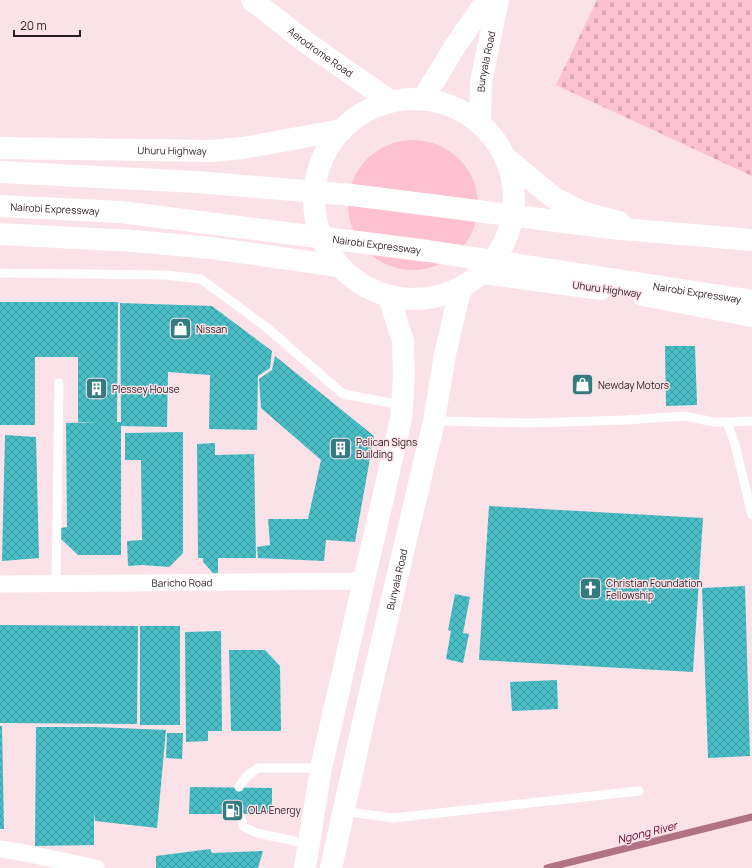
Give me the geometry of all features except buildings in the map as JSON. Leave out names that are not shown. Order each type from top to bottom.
[{"type":"main road","name":"Aerodrome Road","points":[[252,0],[307,43],[390,101]]},
{"type":"main road","points":[[423,99],[454,48],[486,0]]},
{"type":"main road","name":"Bunyala Road","points":[[480,123],[481,82],[498,0]]},
{"type":"main road","points":[[423,99],[453,106],[480,123],[499,146],[506,158],[514,185],[513,214],[505,241],[484,273],[460,291],[418,300],[389,297],[362,286],[338,266],[328,252],[314,211],[315,181],[325,154],[342,130],[364,112],[390,101],[423,99]]},
{"type":"main road","name":"Uhuru Highway","points":[[0,148],[211,151],[243,148],[342,130]]},
{"type":"main road","points":[[506,158],[554,198],[582,212],[609,220],[752,251]]},
{"type":"main road","points":[[0,172],[197,182],[328,193],[611,228],[752,240]]},
{"type":"main road","name":"Nairobi Expressway","points":[[0,206],[122,212],[428,251],[752,301]]},
{"type":"main road","points":[[0,234],[133,241],[211,248],[338,266]]},
{"type":"main road","name":"Uhuru Highway","points":[[484,273],[660,297],[752,316]]},
{"type":"main road","name":"Bunyala Road","points":[[331,868],[366,705],[434,421],[445,354],[460,291]]},
{"type":"main road","points":[[305,868],[321,768],[401,418],[404,377],[403,341],[389,297]]},
{"type":"street","name":"Baricho Road","points":[[0,584],[364,581]]},
{"type":"street","points":[[0,849],[25,852],[96,868]]},
{"type":"lane","points":[[0,273],[165,275],[201,279],[266,327],[343,394],[402,405]]},
{"type":"lane","points":[[56,583],[59,383]]},
{"type":"lane","points":[[434,421],[530,423],[626,420],[684,416],[714,422],[752,421]]},
{"type":"lane","points":[[727,422],[735,444],[752,515]]},
{"type":"lane","points":[[239,788],[247,776],[258,768],[321,768]]},
{"type":"lane","points":[[343,811],[393,818],[639,790]]},
{"type":"lane","points":[[239,814],[244,827],[257,833],[310,844]]},
{"type":"green space","points":[[597,0],[752,0],[752,176],[556,85]]},
{"type":"green space","points":[[413,140],[438,145],[459,159],[473,180],[478,205],[473,230],[459,251],[438,265],[413,270],[388,265],[367,251],[353,230],[348,205],[353,180],[367,159],[388,145]]},
{"type":"waterway","name":"Ngong River","points":[[547,868],[752,817]]},
{"type":"place","name":"Nissan","points":[[181,329]]},
{"type":"place","name":"Newday Motors","points":[[583,385]]},
{"type":"place","name":"Plessey House","points":[[97,389]]},
{"type":"place","name":"Pelican Signs Building","points":[[340,448]]},
{"type":"place","name":"Christian Foundation Fellowship","points":[[591,589]]},
{"type":"place","name":"OLA Energy","points":[[232,810]]}]
